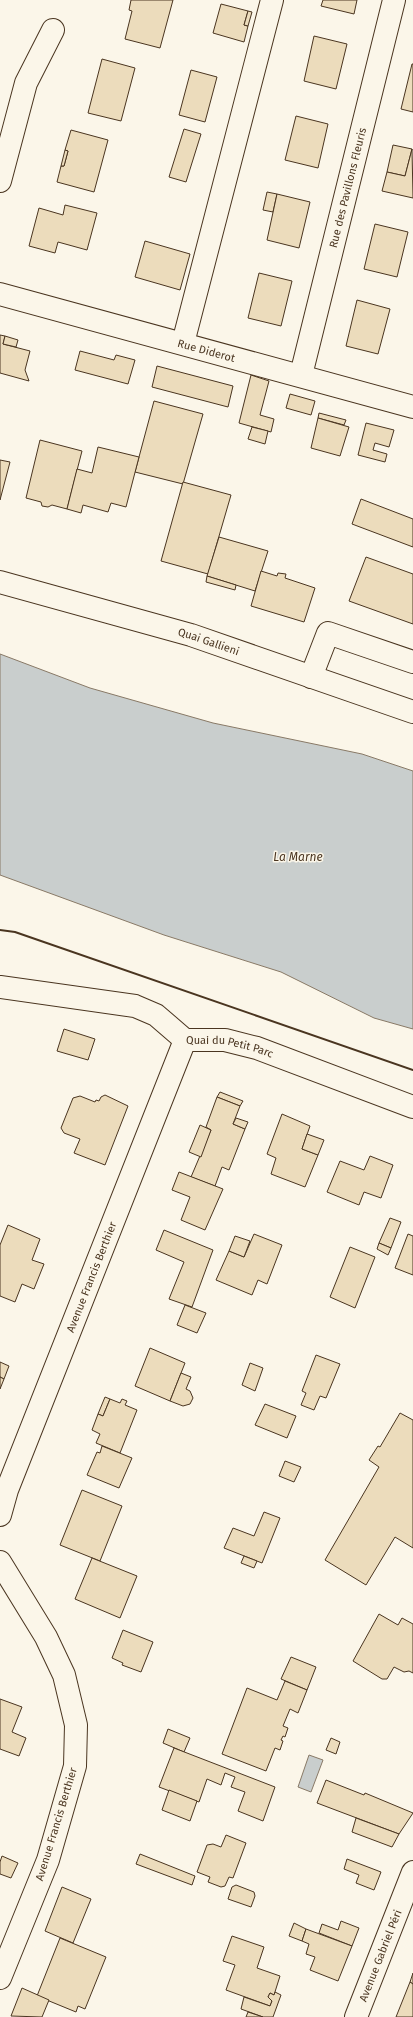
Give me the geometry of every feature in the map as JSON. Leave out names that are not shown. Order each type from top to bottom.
[{"type":"street","points":[[183,343],[272,0]]},
{"type":"street","name":"Rue des Pavillons Fleuris","points":[[301,375],[394,0]]},
{"type":"street","points":[[0,181],[26,82],[53,30]]},
{"type":"street","name":"Rue Diderot","points":[[0,294],[301,375],[413,407]]},
{"type":"street","name":"Quai Gallieni","points":[[0,582],[191,635],[413,712]]},
{"type":"street","points":[[310,677],[328,633],[413,662]]},
{"type":"street","name":"Quai du Petit Parc","points":[[0,987],[135,1006],[156,1015],[185,1040],[225,1040],[257,1048],[413,1107]]},
{"type":"street","name":"Avenue Francis Berthier","points":[[0,1515],[6,1490],[185,1040]]},
{"type":"street","name":"Avenue Francis Berthier","points":[[0,1978],[48,1860],[75,1766],[76,1725],[61,1668],[46,1637],[3,1572]]},
{"type":"street","name":"Avenue Gabriel Péri","points":[[356,2017],[408,1897],[413,1872]]},
{"type":"water","name":"La Marne","points":[[0,654],[90,688],[213,723],[362,754],[413,771],[413,1029],[374,1018],[281,972],[164,935],[0,875]]},
{"type":"water","points":[[309,1755],[323,1760],[311,1792],[298,1787]]},
{"type":"building","points":[[131,0],[173,0],[160,48],[125,39],[132,11],[129,10]]},
{"type":"building","points":[[323,0],[357,0],[354,14],[321,6]]},
{"type":"building","points":[[221,4],[248,11],[244,25],[248,26],[244,42],[213,33]]},
{"type":"building","points":[[248,11],[252,12],[248,26],[244,25]]},
{"type":"building","points":[[314,36],[347,44],[336,89],[304,81]]},
{"type":"building","points":[[102,59],[135,68],[121,121],[88,113]]},
{"type":"building","points":[[413,64],[413,112],[401,109]]},
{"type":"building","points":[[191,70],[217,77],[205,122],[179,115]]},
{"type":"building","points":[[296,116],[328,124],[318,168],[285,160]]},
{"type":"building","points":[[184,129],[201,134],[186,182],[169,177]]},
{"type":"building","points":[[71,130],[108,140],[94,192],[57,182],[61,166],[64,166],[68,151],[65,150]]},
{"type":"building","points":[[393,145],[412,149],[405,176],[387,172]]},
{"type":"building","points":[[412,149],[413,198],[382,191],[387,172],[405,176]]},
{"type":"building","points":[[65,150],[68,151],[64,166],[61,166]]},
{"type":"building","points":[[267,192],[277,194],[273,212],[263,210]]},
{"type":"building","points":[[277,194],[310,202],[299,248],[267,240]]},
{"type":"building","points":[[65,205],[97,213],[87,250],[58,242],[55,253],[29,246],[39,208],[63,215]]},
{"type":"building","points":[[375,224],[408,232],[397,277],[364,269]]},
{"type":"building","points":[[145,241],[190,254],[180,290],[135,277]]},
{"type":"building","points":[[259,273],[292,281],[281,326],[248,318]]},
{"type":"building","points":[[357,300],[390,309],[378,354],[346,346]]},
{"type":"building","points":[[0,335],[5,336],[3,344],[30,351],[25,370],[29,381],[0,373]]},
{"type":"building","points":[[5,336],[18,340],[16,347],[3,344]]},
{"type":"building","points":[[80,351],[114,360],[116,355],[135,360],[128,384],[75,370]]},
{"type":"building","points":[[157,366],[233,386],[228,407],[152,387]]},
{"type":"building","points":[[251,375],[269,381],[260,415],[274,419],[271,432],[239,423]]},
{"type":"building","points":[[290,394],[315,401],[311,415],[286,408]]},
{"type":"building","points":[[154,401],[203,414],[183,484],[135,472]]},
{"type":"building","points":[[319,413],[346,420],[344,425],[318,418]]},
{"type":"building","points":[[318,418],[349,427],[340,456],[311,448]]},
{"type":"building","points":[[366,423],[394,430],[389,447],[375,443],[373,450],[387,454],[385,462],[358,455]]},
{"type":"building","points":[[252,427],[268,431],[265,444],[248,439]]},
{"type":"building","points":[[40,440],[82,451],[67,509],[52,505],[48,507],[42,506],[41,502],[26,498]]},
{"type":"building","points":[[98,447],[139,457],[126,507],[111,503],[108,512],[83,505],[81,513],[67,509],[77,469],[92,473]]},
{"type":"building","points":[[0,460],[10,462],[0,500]]},
{"type":"building","points":[[183,482],[231,495],[208,574],[161,561]]},
{"type":"building","points":[[361,499],[413,519],[413,547],[352,524]]},
{"type":"building","points":[[219,537],[268,551],[255,591],[207,576]]},
{"type":"building","points":[[366,557],[413,574],[413,624],[349,601]]},
{"type":"building","points":[[261,571],[277,576],[278,573],[286,574],[285,578],[315,588],[304,622],[251,606]]},
{"type":"building","points":[[207,576],[236,585],[235,590],[206,582]]},
{"type":"building","points":[[64,1029],[95,1039],[88,1060],[57,1051]]},
{"type":"building","points":[[220,1092],[243,1101],[240,1106],[217,1097]]},
{"type":"building","points":[[105,1095],[128,1106],[105,1165],[74,1153],[80,1139],[64,1133],[61,1128],[73,1098],[80,1096],[95,1102],[96,1100],[99,1101],[101,1097]]},
{"type":"building","points":[[217,1097],[240,1106],[233,1124],[245,1129],[229,1170],[222,1167],[215,1186],[191,1177],[211,1130],[206,1127]]},
{"type":"building","points":[[282,1114],[310,1126],[302,1149],[318,1155],[305,1187],[271,1174],[276,1158],[267,1154]]},
{"type":"building","points":[[236,1118],[248,1122],[245,1129],[233,1124]]},
{"type":"building","points":[[200,1125],[211,1130],[201,1157],[189,1152]]},
{"type":"building","points":[[307,1134],[324,1140],[318,1155],[302,1149]]},
{"type":"building","points":[[370,1156],[393,1165],[381,1198],[364,1192],[359,1205],[327,1192],[340,1161],[364,1170]]},
{"type":"building","points":[[179,1172],[223,1189],[205,1230],[181,1220],[190,1197],[172,1190]]},
{"type":"building","points":[[390,1218],[401,1222],[391,1248],[379,1243]]},
{"type":"building","points":[[8,1225],[40,1239],[32,1260],[44,1264],[34,1289],[22,1284],[15,1302],[0,1296],[0,1245]]},
{"type":"building","points":[[164,1230],[213,1250],[192,1307],[169,1299],[184,1262],[156,1250]]},
{"type":"building","points":[[254,1234],[282,1245],[267,1284],[258,1280],[252,1295],[216,1280],[229,1251],[244,1257]]},
{"type":"building","points":[[408,1234],[413,1236],[413,1275],[395,1268]]},
{"type":"building","points":[[235,1236],[250,1241],[244,1257],[229,1251]]},
{"type":"building","points":[[379,1243],[391,1248],[388,1255],[377,1249]]},
{"type":"building","points":[[350,1247],[375,1257],[355,1308],[330,1297]]},
{"type":"building","points":[[185,1305],[206,1313],[197,1333],[177,1325]]},
{"type":"building","points":[[150,1348],[185,1363],[170,1401],[135,1386]]},
{"type":"building","points":[[316,1355],[340,1364],[326,1398],[320,1396],[314,1410],[301,1405],[306,1393],[302,1391]]},
{"type":"building","points":[[0,1362],[9,1366],[4,1379],[0,1377]]},
{"type":"building","points":[[250,1363],[263,1368],[255,1391],[242,1385]]},
{"type":"building","points":[[181,1373],[191,1377],[186,1389],[190,1391],[193,1398],[190,1404],[183,1406],[170,1401]]},
{"type":"building","points":[[0,1377],[4,1379],[0,1389]]},
{"type":"building","points":[[105,1397],[110,1399],[103,1416],[98,1414]]},
{"type":"building","points":[[110,1399],[120,1403],[122,1399],[127,1401],[125,1405],[137,1410],[120,1453],[96,1443],[100,1434],[92,1430],[98,1414],[103,1416]]},
{"type":"building","points":[[265,1404],[296,1416],[287,1438],[255,1425]]},
{"type":"building","points":[[400,1413],[413,1420],[413,1548],[395,1537],[366,1585],[325,1560],[379,1467],[369,1460],[378,1446],[380,1447]]},
{"type":"building","points":[[102,1446],[132,1458],[119,1488],[87,1475],[97,1452],[100,1453]]},
{"type":"building","points":[[285,1461],[301,1467],[294,1482],[279,1476]]},
{"type":"building","points":[[82,1490],[122,1506],[100,1561],[60,1545]]},
{"type":"building","points":[[264,1512],[280,1518],[262,1563],[224,1548],[233,1528],[254,1536]]},
{"type":"building","points":[[244,1556],[257,1561],[254,1568],[241,1563]]},
{"type":"building","points":[[92,1558],[137,1576],[120,1618],[75,1599]]},
{"type":"building","points":[[379,1614],[398,1625],[402,1618],[413,1624],[413,1673],[409,1671],[404,1672],[394,1667],[387,1679],[382,1679],[353,1661]]},
{"type":"building","points":[[123,1630],[153,1642],[141,1672],[122,1665],[123,1663],[112,1658]]},
{"type":"building","points":[[291,1657],[316,1667],[307,1690],[281,1679]]},
{"type":"building","points":[[285,1681],[307,1690],[298,1713],[290,1709],[283,1726],[288,1728],[285,1737],[283,1736],[281,1740],[283,1741],[280,1750],[275,1748],[266,1771],[222,1754],[247,1688],[277,1700]]},
{"type":"building","points":[[0,1699],[22,1707],[12,1732],[26,1738],[19,1756],[0,1749]]},
{"type":"building","points":[[168,1729],[190,1738],[184,1752],[163,1743]]},
{"type":"building","points":[[331,1738],[340,1742],[336,1754],[326,1750]]},
{"type":"building","points":[[174,1748],[275,1787],[263,1821],[238,1811],[245,1792],[231,1787],[235,1777],[225,1773],[221,1785],[207,1779],[199,1802],[159,1787]]},
{"type":"building","points":[[326,1780],[364,1795],[365,1793],[413,1813],[399,1834],[317,1803]]},
{"type":"building","points":[[169,1790],[197,1801],[190,1821],[162,1810]]},
{"type":"building","points":[[356,1818],[399,1834],[392,1847],[352,1832]]},
{"type":"building","points":[[226,1835],[246,1843],[233,1878],[229,1877],[225,1886],[221,1887],[208,1882],[210,1877],[197,1872],[207,1845],[213,1844],[221,1847]]},
{"type":"building","points":[[140,1854],[195,1876],[192,1885],[136,1864]]},
{"type":"building","points":[[2,1856],[18,1863],[11,1878],[0,1874],[0,1862]]},
{"type":"building","points":[[347,1859],[381,1872],[374,1890],[356,1883],[359,1875],[344,1869]]},
{"type":"building","points":[[236,1885],[254,1892],[255,1896],[251,1907],[228,1899],[232,1887]]},
{"type":"building","points":[[62,1887],[91,1899],[73,1943],[45,1931]]},
{"type":"building","points":[[341,1921],[359,1928],[352,1946],[319,1933],[322,1924],[338,1930]]},
{"type":"building","points":[[294,1923],[306,1929],[302,1941],[289,1936]]},
{"type":"building","points":[[306,1929],[352,1946],[338,1981],[310,1970],[315,1957],[306,1954],[309,1944],[302,1941]]},
{"type":"building","points":[[232,1936],[264,1947],[257,1968],[280,1976],[274,1995],[270,1993],[268,1997],[272,2001],[270,2006],[226,1990],[235,1965],[223,1961]]},
{"type":"building","points":[[60,1938],[106,1957],[85,2009],[78,2006],[76,2012],[37,1996]]},
{"type":"building","points":[[413,1973],[413,1984],[410,1982]]},
{"type":"building","points":[[410,1982],[413,1984],[413,2017],[396,2017]]},
{"type":"building","points":[[22,1988],[49,2000],[42,2017],[11,2016]]},
{"type":"building","points":[[275,1992],[281,1995],[273,2017],[263,2017],[241,2009],[244,1997],[270,2006],[272,2001],[268,1997],[270,1993],[274,1995]]},
{"type":"building","points":[[248,2012],[263,2017],[246,2017]]},
{"type":"wall","points":[[0,930],[15,932],[413,1070]]}]
